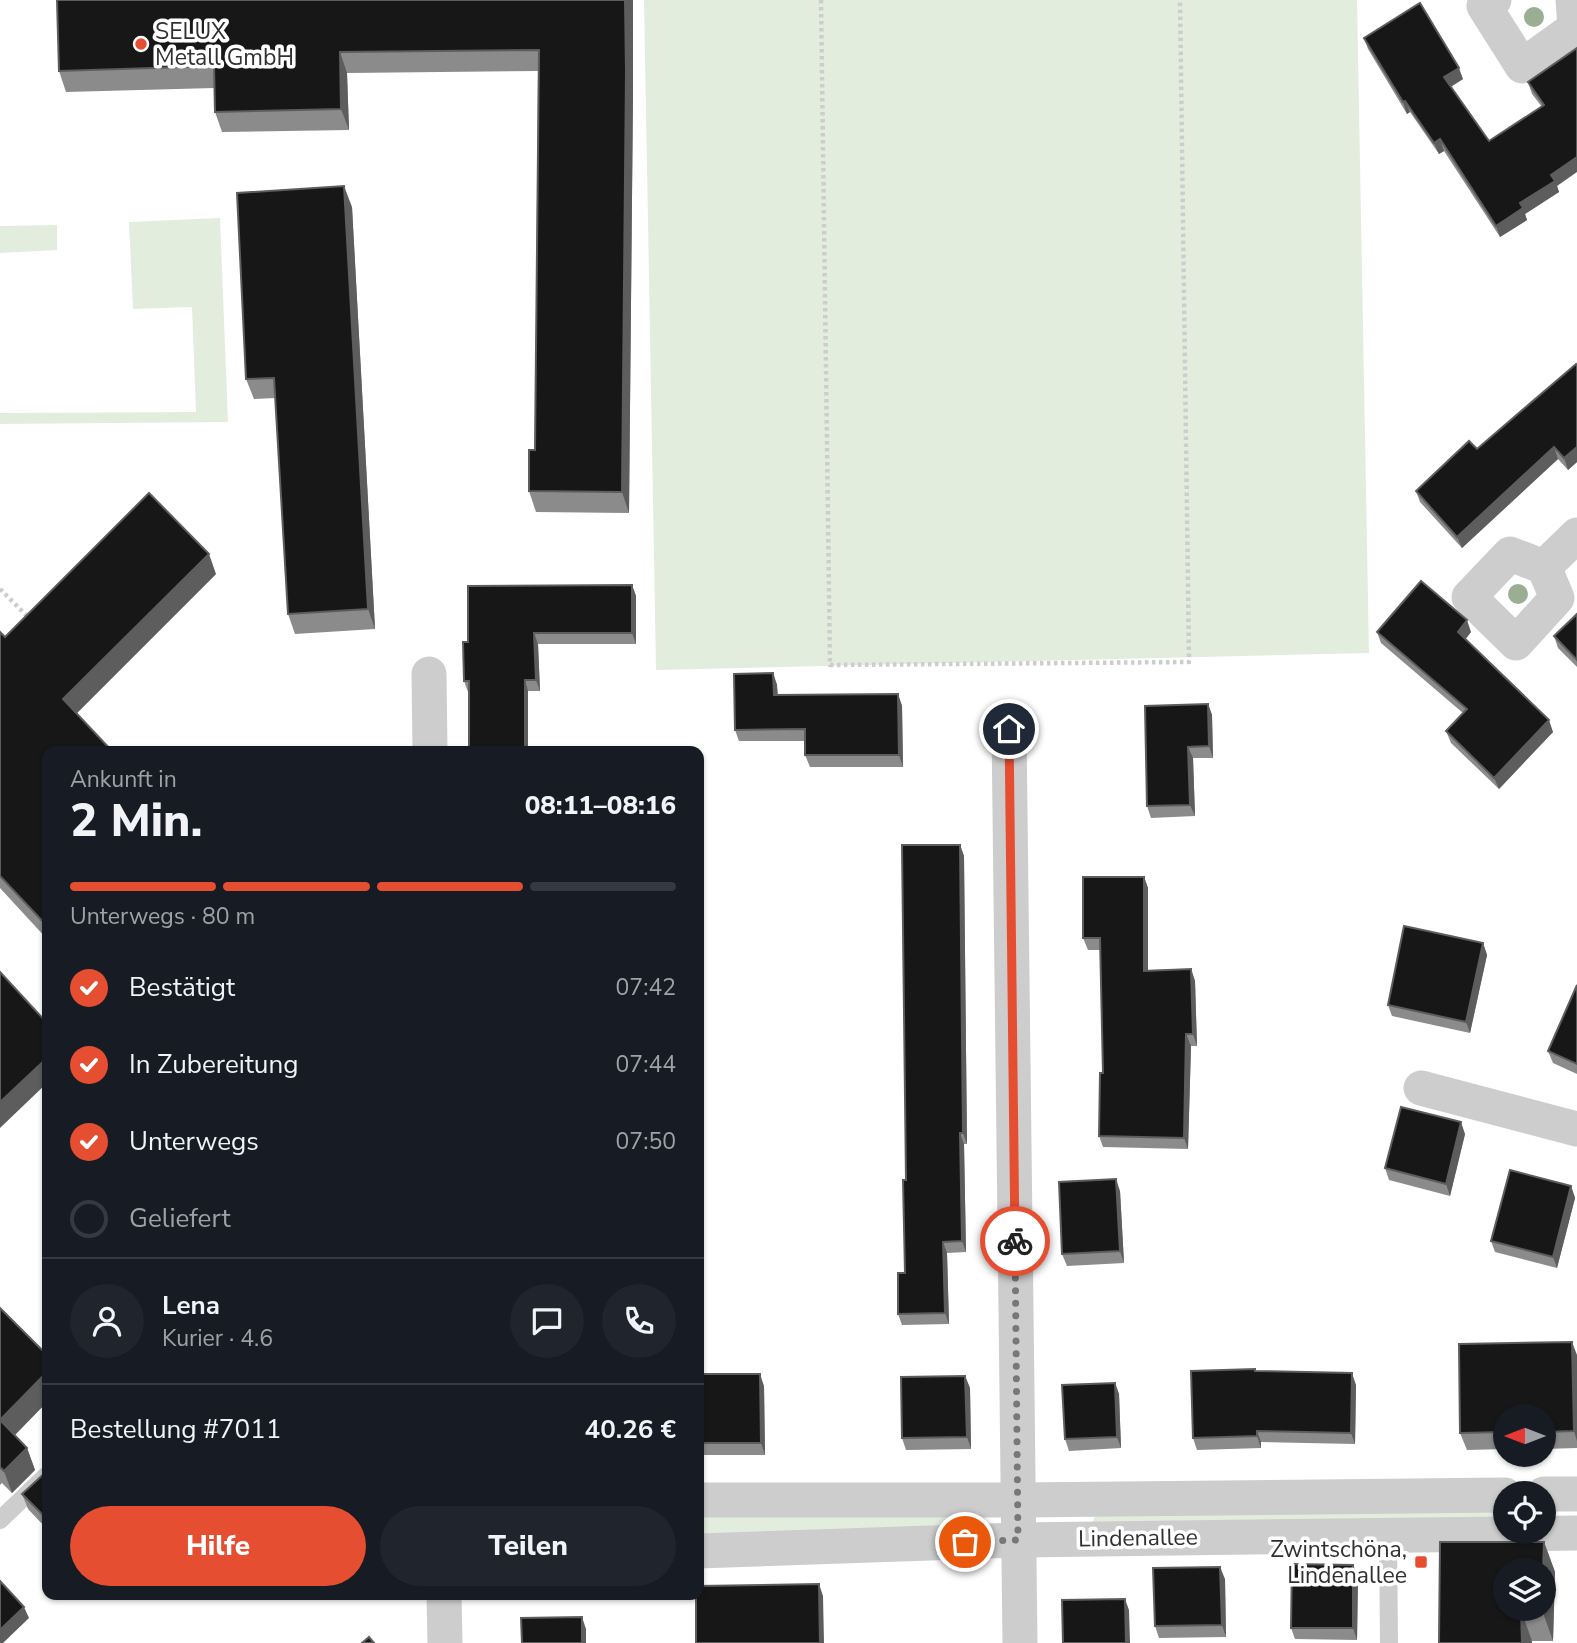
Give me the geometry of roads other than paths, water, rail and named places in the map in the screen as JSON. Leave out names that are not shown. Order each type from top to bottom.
[{"type":"street","points":[[1494,0],[1484,6],[1522,66],[1575,27],[1573,0]]},
{"type":"street","points":[[1544,567],[1577,535]]},
{"type":"street","points":[[429,674],[430,746]]},
{"type":"street","points":[[1009,729],[1020,1643]]},
{"type":"street","points":[[1421,1088],[1577,1129]]},
{"type":"street","points":[[1556,1494],[1577,1494]]},
{"type":"street","name":"Lindenallee","points":[[704,1500],[1493,1495]]},
{"type":"street","name":"Lindenallee","points":[[704,1552],[1018,1540],[1577,1533]]},
{"type":"street","points":[[443,1600],[445,1643]]},
{"type":"lane","points":[[0,1520],[42,1480]]},
{"type":"lane","points":[[1388,1534],[1389,1643]]},
{"type":"place","name":"SELUX Metall GmbH","points":[[141,44]]},
{"type":"place","name":"Zwintschöna, Lindenallee","points":[[1421,1562]]}]
